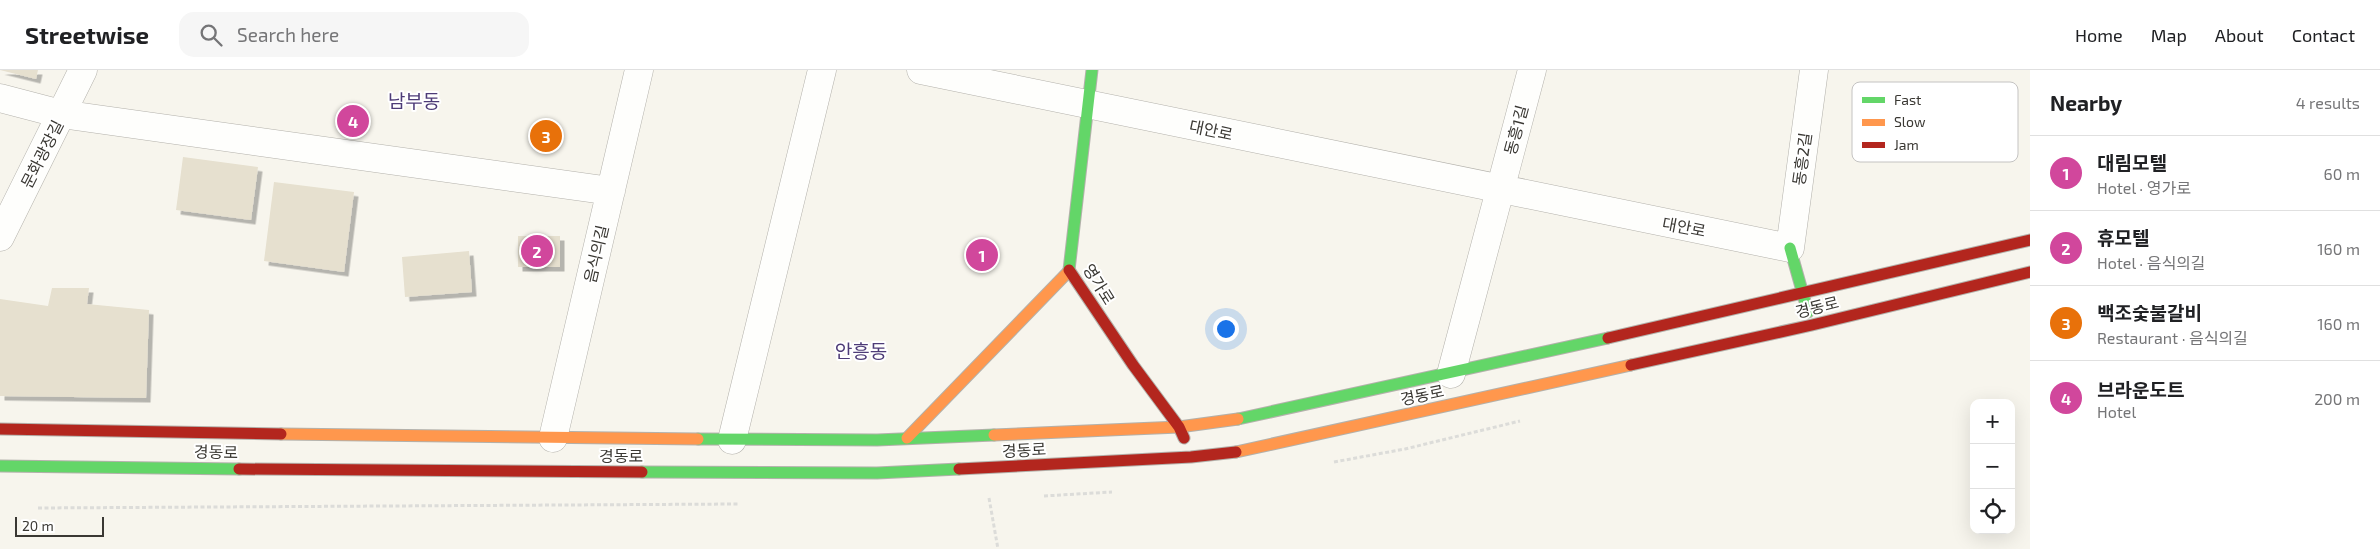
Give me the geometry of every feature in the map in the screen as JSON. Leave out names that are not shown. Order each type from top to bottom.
[{"type":"street","name":"문화광장길","points":[[0,237],[83,70]]},
{"type":"street","name":"음식의길","points":[[553,438],[639,70]]},
{"type":"street","points":[[732,440],[822,70]]},
{"type":"street","name":"대안로","points":[[921,70],[1790,248]]},
{"type":"street","name":"영가로","points":[[1092,70],[1069,271],[1133,365],[1180,427],[1191,458]]},
{"type":"street","name":"동흥1길","points":[[1500,190],[1532,70]]},
{"type":"street","name":"동흥2길","points":[[1790,248],[1814,70]]},
{"type":"street","points":[[0,98],[61,114],[611,191]]},
{"type":"street","points":[[1451,374],[1500,190]]},
{"type":"street","name":"경동로","points":[[0,429],[732,440],[907,438],[1180,427],[1221,423],[1451,374],[2030,240]]},
{"type":"street","points":[[1790,248],[1812,325]]},
{"type":"street","points":[[907,438],[1069,271]]},
{"type":"street","name":"경동로","points":[[0,466],[552,472],[878,473],[1191,458],[1245,450],[1812,325],[2030,272]]},
{"type":"path","points":[[989,498],[998,549]]},
{"type":"building","points":[[0,70],[38,70],[36,79]]},
{"type":"building","points":[[183,157],[258,167],[251,220],[176,210]]},
{"type":"building","points":[[274,182],[354,192],[344,272],[264,261]]},
{"type":"building","points":[[518,236],[560,236],[560,267],[518,267]]},
{"type":"building","points":[[469,251],[472,292],[405,297],[402,257]]},
{"type":"building","points":[[52,288],[89,288],[87,304],[149,310],[146,398],[0,396],[0,299],[48,306]]},
{"type":"traffic: fast","points":[[1069,270],[1092,70]]},
{"type":"traffic: fast","points":[[1790,248],[1808,312]]},
{"type":"traffic: fast","points":[[1238,419],[1608,338]]},
{"type":"traffic: fast","points":[[698,439],[877,440],[994,435]]},
{"type":"traffic: fast","points":[[0,466],[239,469]]},
{"type":"traffic: fast","points":[[642,472],[877,473],[959,469]]},
{"type":"traffic: slow","points":[[907,438],[1069,271]]},
{"type":"traffic: slow","points":[[1236,452],[1631,365]]},
{"type":"traffic: slow","points":[[994,435],[1179,427],[1238,419]]},
{"type":"traffic: slow","points":[[281,434],[698,439]]},
{"type":"traffic: jam","points":[[1608,338],[2030,240]]},
{"type":"traffic: jam","points":[[1069,270],[1133,365],[1179,427],[1184,438]]},
{"type":"traffic: jam","points":[[1631,365],[1812,325],[2030,272]]},
{"type":"traffic: jam","points":[[0,429],[281,434]]},
{"type":"traffic: jam","points":[[959,469],[1191,457],[1236,452]]},
{"type":"traffic: jam","points":[[239,469],[642,472]]},
{"type":"place","name":"브라운도트","points":[[353,121]]},
{"type":"place","name":"백조숯불갈비","points":[[546,136]]},
{"type":"place","name":"휴모텔","points":[[537,251]]},
{"type":"place","name":"대림모텔","points":[[982,255]]},
{"type":"district","name":"남부동","points":[[414,101]]},
{"type":"district","name":"안흥동","points":[[861,351]]}]
